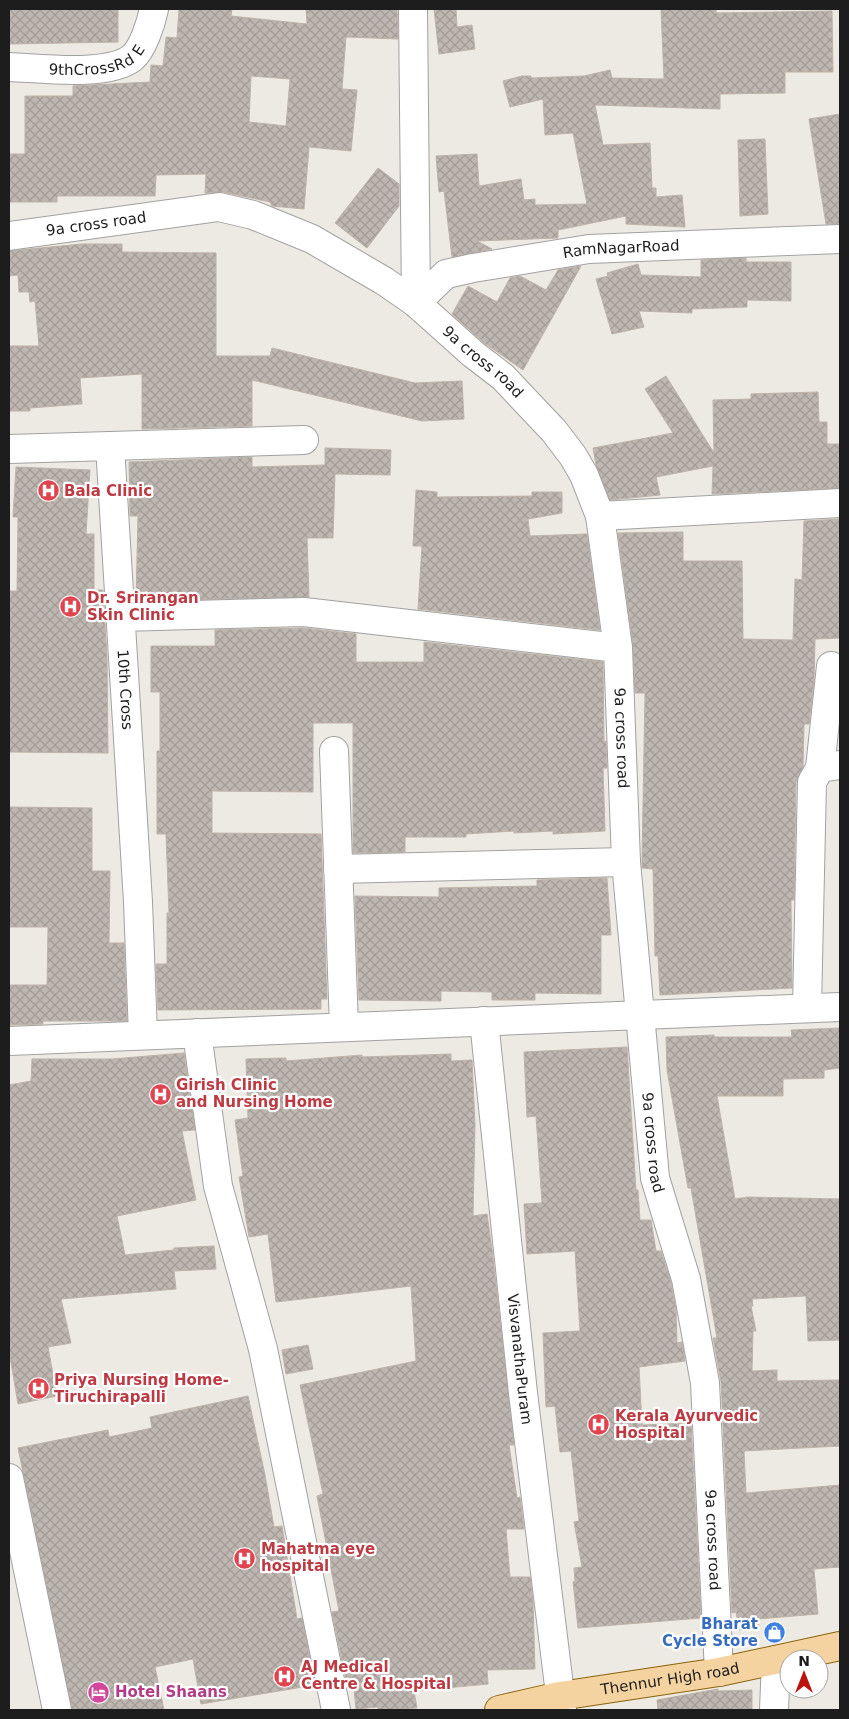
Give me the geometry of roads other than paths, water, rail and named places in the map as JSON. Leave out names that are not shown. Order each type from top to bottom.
[{"type":"main road","name":"Thennur High road","points":[[499,1710],[561,1703],[840,1646]]},
{"type":"street","name":"9thCrossRd E","points":[[9,67],[94,69],[118,65],[132,58],[139,49],[154,9]]},
{"type":"street","points":[[413,9],[416,303]]},
{"type":"street","name":"9a cross road","points":[[9,236],[219,207],[253,215],[312,239],[384,281],[416,303],[473,354],[503,376],[554,431],[573,456],[584,475],[600,516],[618,648],[626,862],[655,1178],[686,1279],[706,1383],[719,1672]]},
{"type":"street","name":"RamNagarRoad","points":[[416,303],[446,274],[589,249],[840,240]]},
{"type":"street","points":[[9,449],[304,440]]},
{"type":"street","name":"10th Cross","points":[[110,446],[138,902],[143,1035]]},
{"type":"street","points":[[600,516],[840,503]]},
{"type":"street","points":[[121,617],[304,612],[618,648]]},
{"type":"street","points":[[807,1008],[812,782],[830,766],[831,666]]},
{"type":"street","points":[[334,751],[344,1027]]},
{"type":"street","points":[[338,869],[626,862]]},
{"type":"street","points":[[9,1041],[840,1007]]},
{"type":"street","name":"VisvanathaPuram","points":[[484,1021],[524,1393],[561,1703]]},
{"type":"street","points":[[197,1033],[218,1186],[263,1349],[336,1710]]},
{"type":"street","points":[[9,1478],[57,1710]]},
{"type":"street","points":[[774,1710],[776,1660]]},
{"type":"place","name":"Bala Clinic","points":[[48,491]]},
{"type":"place","name":"Dr. Srirangan Skin Clinic","points":[[71,607]]},
{"type":"place","name":"Girish Clinic and Nursing Home","points":[[160,1094]]},
{"type":"place","name":"Priya Nursing Home- Tiruchirapalli","points":[[38,1389]]},
{"type":"place","name":"Kerala Ayurvedic Hospital","points":[[599,1425]]},
{"type":"place","name":"Mahatma eye hospital","points":[[245,1558]]},
{"type":"place","name":"Bharat Cycle Store","points":[[774,1633]]},
{"type":"place","name":"AJ Medical Centre & Hospital","points":[[285,1676]]},
{"type":"place","name":"Hotel Shaans","points":[[99,1692]]}]
